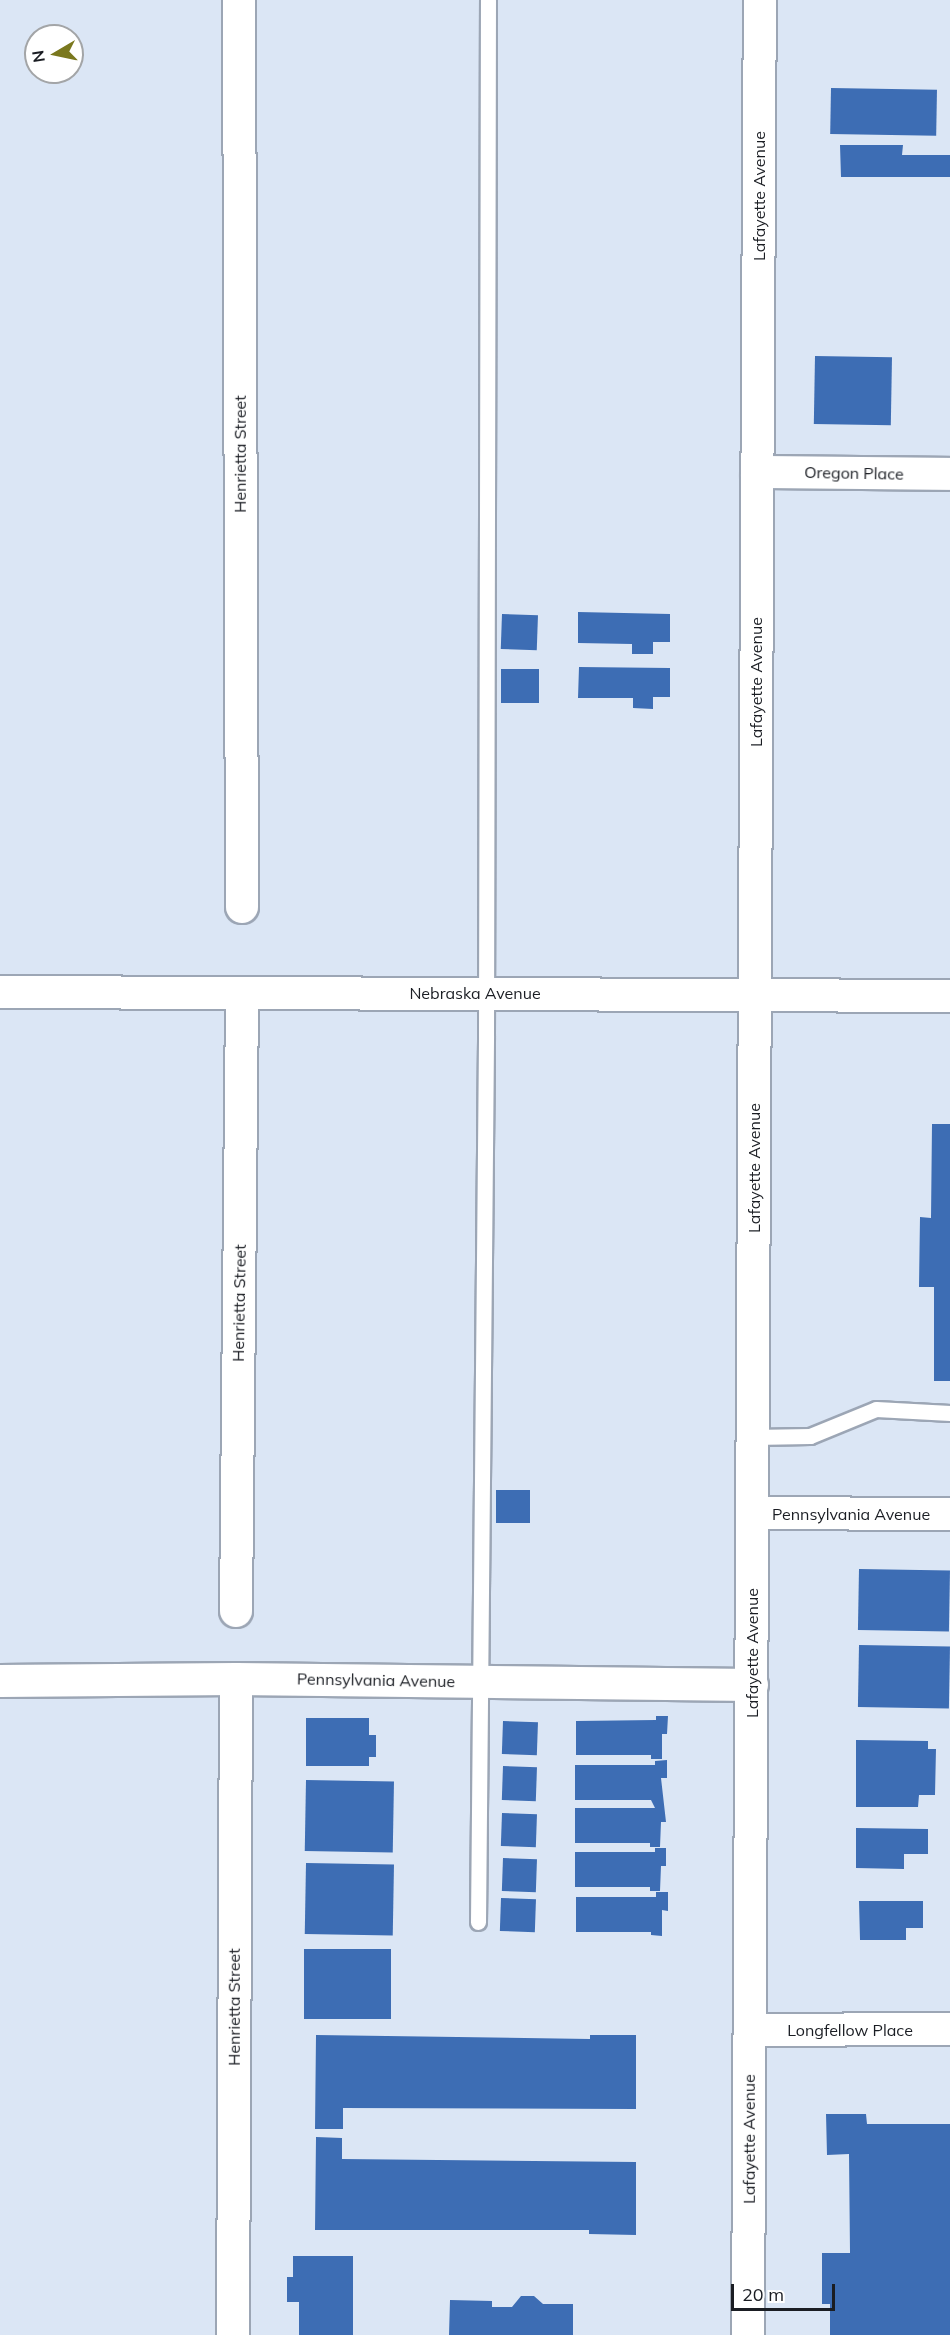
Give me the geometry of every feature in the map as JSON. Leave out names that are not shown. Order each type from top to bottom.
[{"type":"street","name":"Henrietta Street","points":[[239,0],[242,907]]},
{"type":"street","name":"Lafayette Avenue","points":[[748,2335],[760,0]]},
{"type":"street","name":"Oregon Place","points":[[757,472],[950,474]]},
{"type":"street","name":"Nebraska Avenue","points":[[0,992],[242,994],[486,992],[950,996]]},
{"type":"street","name":"Henrietta Street","points":[[236,1611],[242,994]]},
{"type":"street","name":"Pennsylvania Avenue","points":[[752,1513],[950,1514]]},
{"type":"street","name":"Henrietta Street","points":[[233,2335],[236,1679]]},
{"type":"street","name":"Pennsylvania Avenue","points":[[0,1681],[236,1679],[752,1684]]},
{"type":"street","name":"Longfellow Place","points":[[750,2030],[950,2029]]},
{"type":"lane","points":[[478,1922],[482,1681],[486,992],[488,0]]},
{"type":"lane","points":[[753,1437],[810,1436],[876,1409],[950,1413]]},
{"type":"building","points":[[831,88],[937,90],[936,136],[830,134]]},
{"type":"building","points":[[840,145],[903,145],[902,155],[950,155],[950,177],[841,177]]},
{"type":"building","points":[[815,356],[892,357],[891,425],[814,424]]},
{"type":"building","points":[[578,612],[670,614],[670,642],[653,642],[653,654],[632,654],[632,644],[578,643]]},
{"type":"building","points":[[502,614],[538,615],[537,650],[501,649]]},
{"type":"building","points":[[579,667],[670,668],[670,697],[653,697],[653,709],[633,708],[633,698],[578,698]]},
{"type":"building","points":[[501,669],[539,669],[539,703],[501,703]]},
{"type":"building","points":[[932,1124],[950,1124],[950,1381],[934,1381],[934,1287],[919,1287],[920,1217],[931,1218]]},
{"type":"building","points":[[496,1490],[530,1490],[530,1523],[496,1523]]},
{"type":"building","points":[[859,1569],[950,1571],[949,1632],[858,1630]]},
{"type":"building","points":[[859,1645],[950,1647],[949,1709],[858,1707]]},
{"type":"building","points":[[656,1716],[668,1716],[667,1734],[662,1734],[662,1759],[651,1759],[651,1755],[576,1755],[576,1721],[656,1720]]},
{"type":"building","points":[[306,1718],[369,1718],[369,1735],[376,1735],[376,1757],[369,1757],[369,1766],[306,1766]]},
{"type":"building","points":[[503,1721],[538,1722],[537,1755],[502,1754]]},
{"type":"building","points":[[856,1740],[928,1741],[928,1749],[936,1749],[935,1795],[919,1795],[918,1807],[856,1807]]},
{"type":"building","points":[[667,1760],[667,1778],[661,1778],[666,1822],[661,1822],[660,1847],[650,1847],[650,1843],[575,1843],[575,1808],[655,1808],[651,1800],[575,1800],[575,1765],[655,1765],[655,1761]]},
{"type":"building","points":[[503,1766],[537,1767],[536,1801],[502,1800]]},
{"type":"building","points":[[306,1780],[394,1782],[393,1853],[305,1851]]},
{"type":"building","points":[[502,1813],[537,1814],[536,1847],[501,1846]]},
{"type":"building","points":[[856,1828],[928,1829],[928,1854],[904,1854],[904,1869],[856,1868]]},
{"type":"building","points":[[655,1848],[666,1848],[666,1866],[661,1866],[660,1891],[650,1891],[650,1887],[575,1887],[575,1852],[655,1852]]},
{"type":"building","points":[[503,1858],[537,1859],[536,1892],[502,1891]]},
{"type":"building","points":[[306,1863],[394,1865],[393,1936],[305,1934]]},
{"type":"building","points":[[656,1892],[668,1892],[668,1911],[662,1910],[662,1936],[651,1935],[651,1932],[576,1932],[576,1897],[656,1897]]},
{"type":"building","points":[[501,1898],[536,1899],[535,1932],[500,1931]]},
{"type":"building","points":[[859,1901],[923,1901],[923,1928],[906,1928],[906,1940],[860,1940]]},
{"type":"building","points":[[304,1949],[391,1949],[391,2019],[304,2019]]},
{"type":"building","points":[[316,2035],[590,2039],[590,2035],[636,2035],[636,2109],[343,2108],[343,2129],[315,2129]]},
{"type":"building","points":[[826,2114],[866,2114],[867,2124],[950,2124],[950,2335],[830,2335],[830,2304],[822,2304],[822,2253],[850,2253],[849,2154],[827,2155]]},
{"type":"building","points":[[316,2137],[342,2138],[342,2159],[636,2162],[636,2235],[589,2234],[589,2230],[315,2230]]},
{"type":"building","points":[[293,2256],[353,2256],[353,2335],[299,2335],[299,2302],[287,2302],[287,2277],[293,2277]]},
{"type":"building","points":[[521,2296],[534,2296],[543,2304],[573,2304],[573,2335],[449,2335],[450,2300],[492,2301],[492,2307],[512,2307]]}]
